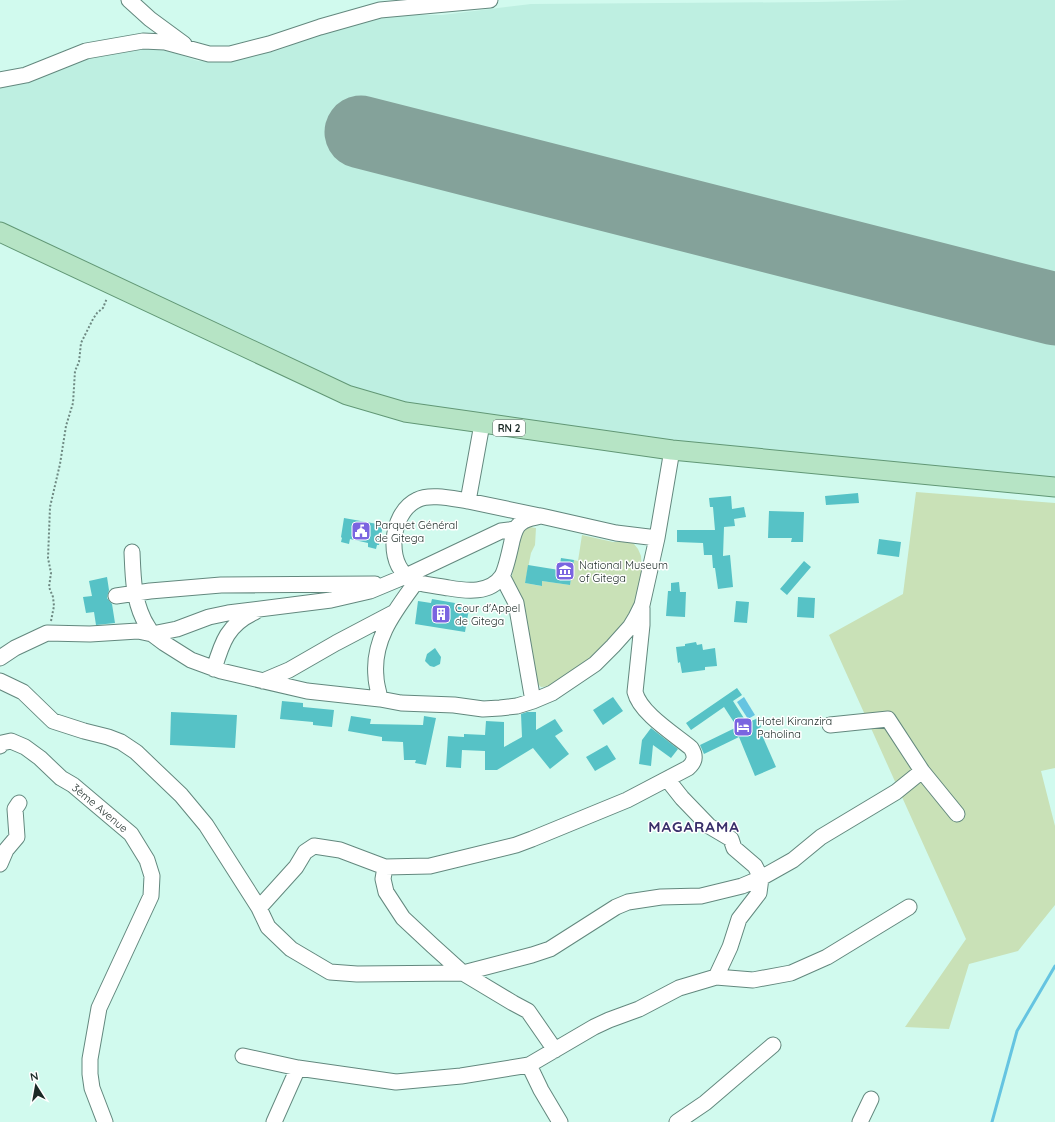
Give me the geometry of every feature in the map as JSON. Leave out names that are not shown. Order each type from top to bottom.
[{"type":"main road","name":"RN 2","points":[[0,232],[347,394],[405,412],[672,450],[1055,487]]},
{"type":"street","points":[[129,0],[150,19],[192,49]]},
{"type":"street","points":[[0,80],[26,75],[86,51],[143,41],[164,42],[209,54],[230,54],[269,44],[320,27],[380,10],[490,0]]},
{"type":"street","points":[[468,501],[482,424]]},
{"type":"street","points":[[259,908],[296,867],[305,852],[314,846],[340,850],[385,867],[430,866],[516,845],[627,800],[688,768],[692,764],[695,758],[691,748],[641,706],[635,692],[642,624],[642,605],[657,538],[672,450]]},
{"type":"street","points":[[387,585],[394,570],[394,544],[398,521],[402,512],[410,504],[419,499],[429,497],[468,501],[616,533],[657,538]]},
{"type":"street","points":[[395,558],[399,568],[411,579],[467,591],[478,590],[496,582],[502,576],[516,529],[521,523],[541,516]]},
{"type":"street","points":[[152,634],[177,629],[215,616],[349,596],[370,591],[411,579],[501,531],[516,529]]},
{"type":"street","points":[[132,552],[135,593],[143,618],[152,634]]},
{"type":"street","points":[[502,576],[516,603],[533,701]]},
{"type":"street","points":[[380,699],[375,664],[377,650],[393,613],[411,579]]},
{"type":"street","points":[[116,596],[221,585],[387,585]]},
{"type":"street","points":[[0,658],[15,648],[47,634],[90,634],[138,631],[152,634],[191,660],[214,669],[307,691],[380,699],[401,703],[454,705],[482,709],[512,707],[533,701],[552,693],[595,664],[630,627],[642,605]]},
{"type":"street","points":[[214,669],[220,650],[230,629],[241,620],[264,608]]},
{"type":"street","points":[[264,681],[289,670],[393,613]]},
{"type":"street","points":[[0,681],[23,692],[53,721],[84,732],[108,737],[121,742],[136,752],[181,795],[206,825],[259,908],[268,927],[291,949],[330,972],[357,974],[463,972],[532,955],[550,949],[616,907],[628,902],[661,896],[701,896],[742,886],[761,878],[793,860],[821,837],[896,792],[922,771]]},
{"type":"street","points":[[830,725],[888,719],[922,771],[957,814]]},
{"type":"street","name":"3ème Avenue","points":[[0,746],[2,743],[11,741],[25,747],[131,834],[147,860],[152,876],[152,896],[99,1008],[90,1059],[90,1074],[92,1088],[105,1122]]},
{"type":"street","points":[[667,779],[682,798],[709,826],[730,839],[734,848],[755,866],[761,878],[759,893],[738,919],[730,947],[716,977]]},
{"type":"street","points":[[0,864],[6,850],[17,837],[15,809],[19,803]]},
{"type":"street","points":[[385,867],[384,879],[386,892],[403,918],[463,972],[513,1004],[528,1011],[555,1050]]},
{"type":"street","points":[[243,1056],[298,1068],[396,1082],[461,1076],[529,1065],[594,1027],[609,1020],[639,1010],[679,988],[716,977],[753,980],[791,973],[827,957],[909,907]]},
{"type":"street","points":[[677,1122],[705,1103],[773,1045]]},
{"type":"street","points":[[529,1065],[541,1090],[560,1122]]},
{"type":"street","points":[[274,1122],[298,1068]]},
{"type":"street","points":[[860,1122],[871,1099]]},
{"type":"path","points":[[47,634],[54,606],[54,597],[49,587],[51,573],[48,558],[50,507],[60,464],[66,426],[73,403],[75,371],[79,362],[81,343],[93,319],[103,308],[111,284]]},
{"type":"shaded area","points":[[1055,0],[1055,478],[805,456],[433,415],[390,405],[0,231],[0,86],[8,87],[36,79],[86,56],[140,47],[163,49],[198,61],[228,62],[279,50],[370,15],[442,15],[531,4]]},
{"type":"shaded area","points":[[916,492],[1055,503],[1055,768],[1041,771],[1055,826],[1055,905],[1018,951],[969,964],[949,1029],[905,1027],[966,939],[829,635],[903,594]]},
{"type":"shaded area","points":[[530,527],[536,528],[535,545],[531,553],[525,583],[541,586],[542,581],[570,585],[574,560],[578,561],[582,535],[613,542],[630,542],[638,549],[641,556],[642,570],[634,609],[604,650],[554,686],[541,687],[538,684],[511,580],[521,535],[523,531]]},
{"type":"water","points":[[744,697],[755,715],[748,719],[737,702]]},
{"type":"building","points":[[858,493],[859,503],[826,505],[825,496]]},
{"type":"building","points":[[731,496],[732,509],[744,507],[746,517],[734,519],[735,526],[724,527],[723,556],[730,555],[733,587],[718,589],[715,568],[713,568],[712,555],[704,555],[703,543],[677,542],[677,530],[715,530],[713,507],[710,507],[709,498]]},
{"type":"building","points":[[769,511],[804,512],[803,542],[791,542],[792,538],[768,538]]},
{"type":"building","points":[[344,518],[383,525],[379,545],[377,545],[376,549],[368,547],[368,543],[350,539],[349,544],[341,542]]},
{"type":"building","points":[[879,539],[901,542],[899,557],[877,554]]},
{"type":"building","points":[[561,558],[574,560],[570,585],[542,581],[542,586],[525,583],[528,565],[559,570]]},
{"type":"building","points":[[804,561],[811,567],[787,595],[780,589]]},
{"type":"building","points":[[107,577],[109,590],[107,598],[112,604],[115,623],[96,625],[94,612],[86,613],[83,597],[92,596],[89,581]]},
{"type":"building","points":[[679,582],[680,592],[686,592],[685,617],[666,616],[668,591],[671,591],[671,583]]},
{"type":"building","points":[[798,597],[815,598],[814,618],[797,617]]},
{"type":"building","points":[[432,599],[455,603],[454,606],[469,609],[465,632],[415,624],[418,601],[431,603]]},
{"type":"building","points":[[736,601],[749,602],[747,623],[734,622]]},
{"type":"building","points":[[696,642],[697,645],[702,644],[703,650],[715,648],[717,666],[705,667],[705,670],[682,673],[680,662],[678,663],[676,647],[685,646],[685,644]]},
{"type":"building","points":[[435,648],[441,657],[440,664],[434,667],[430,666],[425,661],[427,654]]},
{"type":"building","points":[[737,688],[742,695],[733,701],[747,723],[758,718],[761,727],[759,728],[776,767],[755,776],[739,737],[704,754],[700,745],[737,727],[724,707],[691,730],[686,723]]},
{"type":"building","points":[[613,697],[623,711],[603,725],[593,710]]},
{"type":"building","points":[[282,701],[303,703],[303,707],[334,710],[332,727],[313,725],[313,722],[280,719]]},
{"type":"building","points":[[171,712],[237,715],[235,748],[170,745]]},
{"type":"building","points":[[536,712],[536,730],[555,719],[563,731],[555,736],[569,754],[550,769],[533,748],[497,770],[485,770],[485,751],[462,750],[461,768],[446,767],[448,736],[464,737],[464,734],[485,735],[486,721],[504,722],[504,747],[522,737],[521,714]]},
{"type":"building","points":[[351,716],[371,719],[370,724],[423,725],[424,716],[436,718],[426,765],[415,763],[416,760],[404,760],[403,742],[382,741],[382,737],[348,731]]},
{"type":"building","points":[[651,728],[678,749],[671,758],[653,745],[651,766],[639,764],[642,740]]},
{"type":"building","points":[[607,745],[616,759],[595,771],[586,757]]},
{"type":"waterway","points":[[992,1122],[1017,1031],[1055,966]]},
{"type":"runway","points":[[361,132],[1055,309]]},
{"type":"place","name":"Parquet Général de Gitega","points":[[361,531]]},
{"type":"place","name":"National Museum of Gitega","points":[[565,571]]},
{"type":"place","name":"Cour d'Appel de Gitega","points":[[441,614]]},
{"type":"place","name":"Hotel Kiranzira Paholina","points":[[743,727]]},
{"type":"district","name":"MAGARAMA","points":[[694,827]]}]
